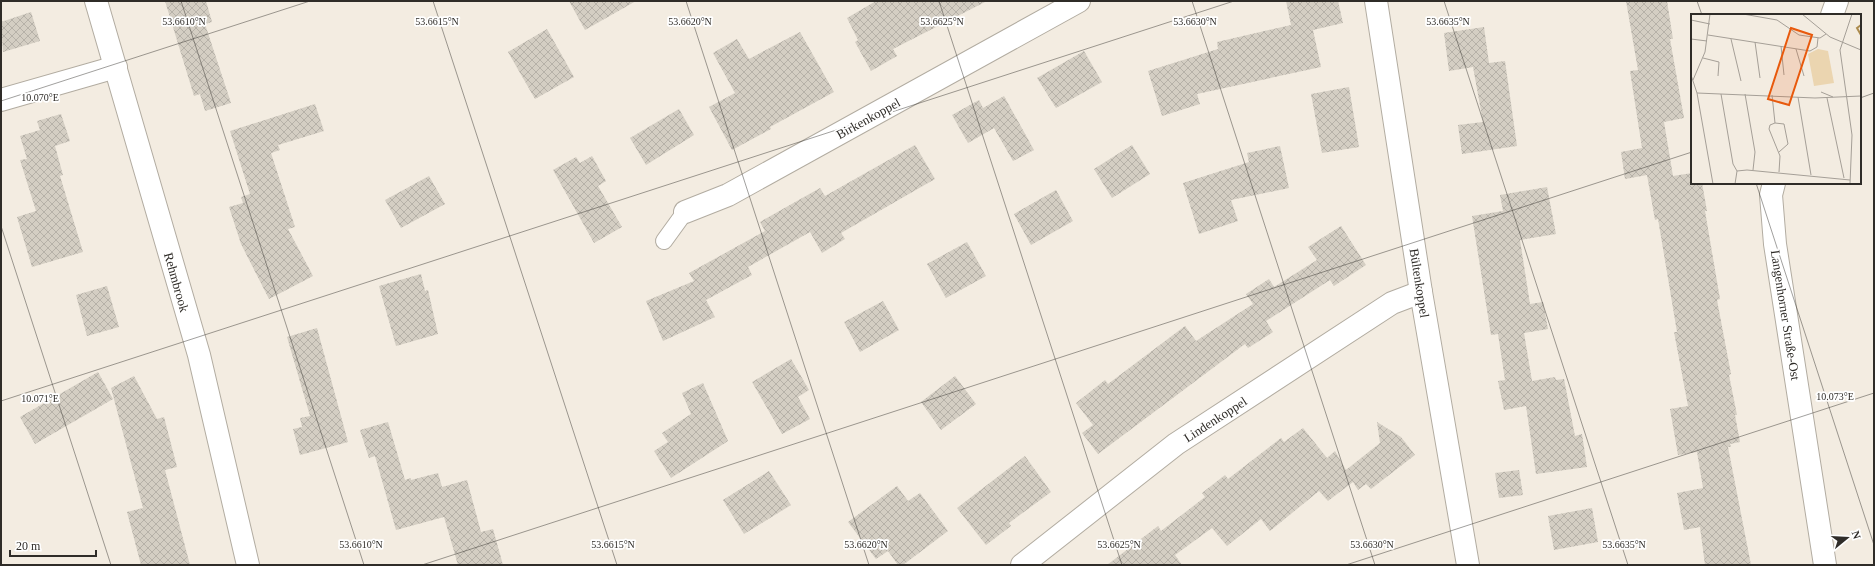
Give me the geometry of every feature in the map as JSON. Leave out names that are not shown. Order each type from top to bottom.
[{"type":"street","name":"Rehmbrook","points":[[96,1],[198,355],[248,565]]},
{"type":"street","name":"Birkenkoppel","points":[[685,212],[728,195],[1079,1]]},
{"type":"street","name":"Bültenkoppel","points":[[1376,1],[1421,292],[1468,565]]},
{"type":"street","points":[[1832,14],[1837,1]]},
{"type":"street","points":[[1,100],[116,67]]},
{"type":"street","name":"Langenhorner Straße-Ost","points":[[1774,184],[1771,195],[1775,244],[1825,565]]},
{"type":"street","name":"Lindenkoppel","points":[[1022,565],[1176,444],[1392,303],[1421,292]]},
{"type":"lane","name":"Birkenkoppel","points":[[664,241],[685,212]]},
{"type":"building","points":[[165,1],[206,1],[212,22],[205,24],[231,103],[205,111],[200,94],[194,96]]},
{"type":"building","points":[[569,1],[636,1],[585,30]]},
{"type":"building","points":[[876,1],[987,1],[893,49],[897,56],[871,71],[855,42],[858,40],[847,18]]},
{"type":"building","points":[[1286,1],[1338,1],[1343,23],[1313,30],[1321,67],[1197,94],[1200,104],[1162,116],[1148,71],[1218,49],[1217,42],[1291,25]]},
{"type":"building","points":[[1626,1],[1667,1],[1673,39],[1670,39],[1684,118],[1664,122],[1673,176],[1691,173],[1691,184],[1702,184],[1707,211],[1705,211],[1720,299],[1717,300],[1731,374],[1729,375],[1737,415],[1735,415],[1740,442],[1730,444],[1731,447],[1728,447],[1751,565],[1705,565],[1700,527],[1684,530],[1677,493],[1703,488],[1697,452],[1678,455],[1670,409],[1688,406],[1674,332],[1677,332],[1658,219],[1655,220],[1647,175],[1625,179],[1621,152],[1642,148],[1630,71],[1638,70]]},
{"type":"building","points":[[31,12],[40,41],[3,52],[1,22]]},
{"type":"building","points":[[1484,27],[1489,63],[1505,61],[1517,146],[1462,154],[1458,125],[1483,122],[1473,67],[1449,71],[1444,33]]},
{"type":"building","points":[[547,29],[574,77],[535,99],[508,52]]},
{"type":"building","points":[[800,32],[834,92],[770,127],[771,129],[732,150],[709,107],[735,93],[713,53],[737,39],[749,59]]},
{"type":"building","points":[[1084,51],[1102,82],[1056,108],[1037,78]]},
{"type":"building","points":[[1349,87],[1359,147],[1322,153],[1311,94]]},
{"type":"building","points":[[1004,96],[1034,150],[1013,161],[994,128],[968,143],[952,115],[979,100],[983,108]]},
{"type":"building","points":[[315,104],[324,131],[278,145],[280,150],[271,153],[295,227],[288,229],[313,276],[269,299],[241,244],[229,207],[243,203],[241,197],[250,194],[230,131]]},
{"type":"building","points":[[679,109],[694,135],[646,165],[630,138]]},
{"type":"building","points":[[61,114],[70,141],[55,146],[63,175],[60,176],[83,252],[32,267],[17,217],[36,211],[20,160],[27,159],[20,136],[40,130],[37,121]]},
{"type":"building","points":[[915,145],[935,179],[841,233],[845,239],[822,253],[810,232],[748,267],[752,275],[706,300],[715,317],[663,341],[646,301],[694,281],[689,273],[765,231],[760,222],[820,188],[825,196]]},
{"type":"building","points":[[1132,145],[1150,174],[1112,198],[1094,169]]},
{"type":"building","points":[[1280,146],[1289,188],[1231,200],[1238,221],[1199,234],[1183,183],[1249,162],[1247,153]]},
{"type":"building","points":[[592,156],[606,181],[598,186],[622,227],[594,243],[553,170],[576,157],[580,163]]},
{"type":"building","points":[[429,176],[445,204],[401,228],[385,200]]},
{"type":"building","points":[[1547,187],[1556,234],[1520,240],[1530,304],[1543,302],[1548,329],[1524,333],[1532,381],[1555,377],[1556,380],[1564,379],[1575,436],[1582,434],[1587,467],[1536,474],[1526,406],[1504,410],[1498,381],[1505,380],[1498,334],[1491,335],[1472,216],[1503,211],[1500,195]]},
{"type":"building","points":[[1056,190],[1073,221],[1031,245],[1014,214]]},
{"type":"building","points":[[1341,226],[1366,265],[1334,286],[1330,280],[1266,321],[1273,332],[1248,348],[1245,344],[1098,454],[1082,433],[1093,425],[1076,403],[1105,380],[1108,384],[1185,326],[1196,341],[1253,304],[1246,294],[1269,279],[1274,287],[1317,260],[1308,247]]},
{"type":"building","points":[[967,242],[986,276],[946,298],[927,264]]},
{"type":"building","points":[[421,274],[425,291],[428,290],[438,334],[396,346],[379,286]]},
{"type":"building","points":[[107,286],[119,327],[87,336],[76,295]]},
{"type":"building","points":[[883,301],[899,330],[860,352],[844,322]]},
{"type":"building","points":[[317,328],[348,442],[300,455],[293,429],[302,427],[300,418],[310,416],[287,337]]},
{"type":"building","points":[[791,359],[809,390],[798,397],[810,419],[782,434],[752,382]]},
{"type":"building","points":[[98,372],[113,399],[35,444],[20,417]]},
{"type":"building","points":[[134,376],[157,419],[164,417],[177,467],[165,470],[190,565],[141,565],[127,512],[143,508],[111,388]]},
{"type":"building","points":[[955,376],[976,404],[941,430],[921,402]]},
{"type":"building","points":[[703,383],[728,441],[671,478],[654,451],[668,442],[662,433],[691,414],[682,393]]},
{"type":"building","points":[[388,422],[405,480],[411,478],[411,480],[438,473],[442,487],[467,480],[481,532],[493,529],[503,565],[458,565],[444,517],[396,530],[375,456],[369,458],[360,430]]},
{"type":"building","points":[[1377,422],[1401,437],[1415,455],[1371,489],[1366,484],[1358,490],[1353,482],[1328,501],[1319,491],[1270,531],[1261,519],[1227,546],[1212,528],[1175,555],[1182,565],[1107,565],[1158,526],[1161,531],[1205,497],[1202,493],[1225,475],[1228,479],[1281,438],[1284,442],[1303,428],[1327,458],[1335,451],[1346,470],[1380,443]]},
{"type":"building","points":[[1025,456],[1051,492],[1009,523],[1011,526],[986,545],[957,508]]},
{"type":"building","points":[[1519,470],[1523,495],[1499,498],[1495,473]]},
{"type":"building","points":[[769,471],[791,505],[744,534],[723,500]]},
{"type":"building","points":[[897,486],[908,501],[920,493],[948,531],[903,565],[898,565],[888,551],[876,559],[848,522]]},
{"type":"building","points":[[1592,508],[1598,542],[1554,550],[1548,516]]}]
